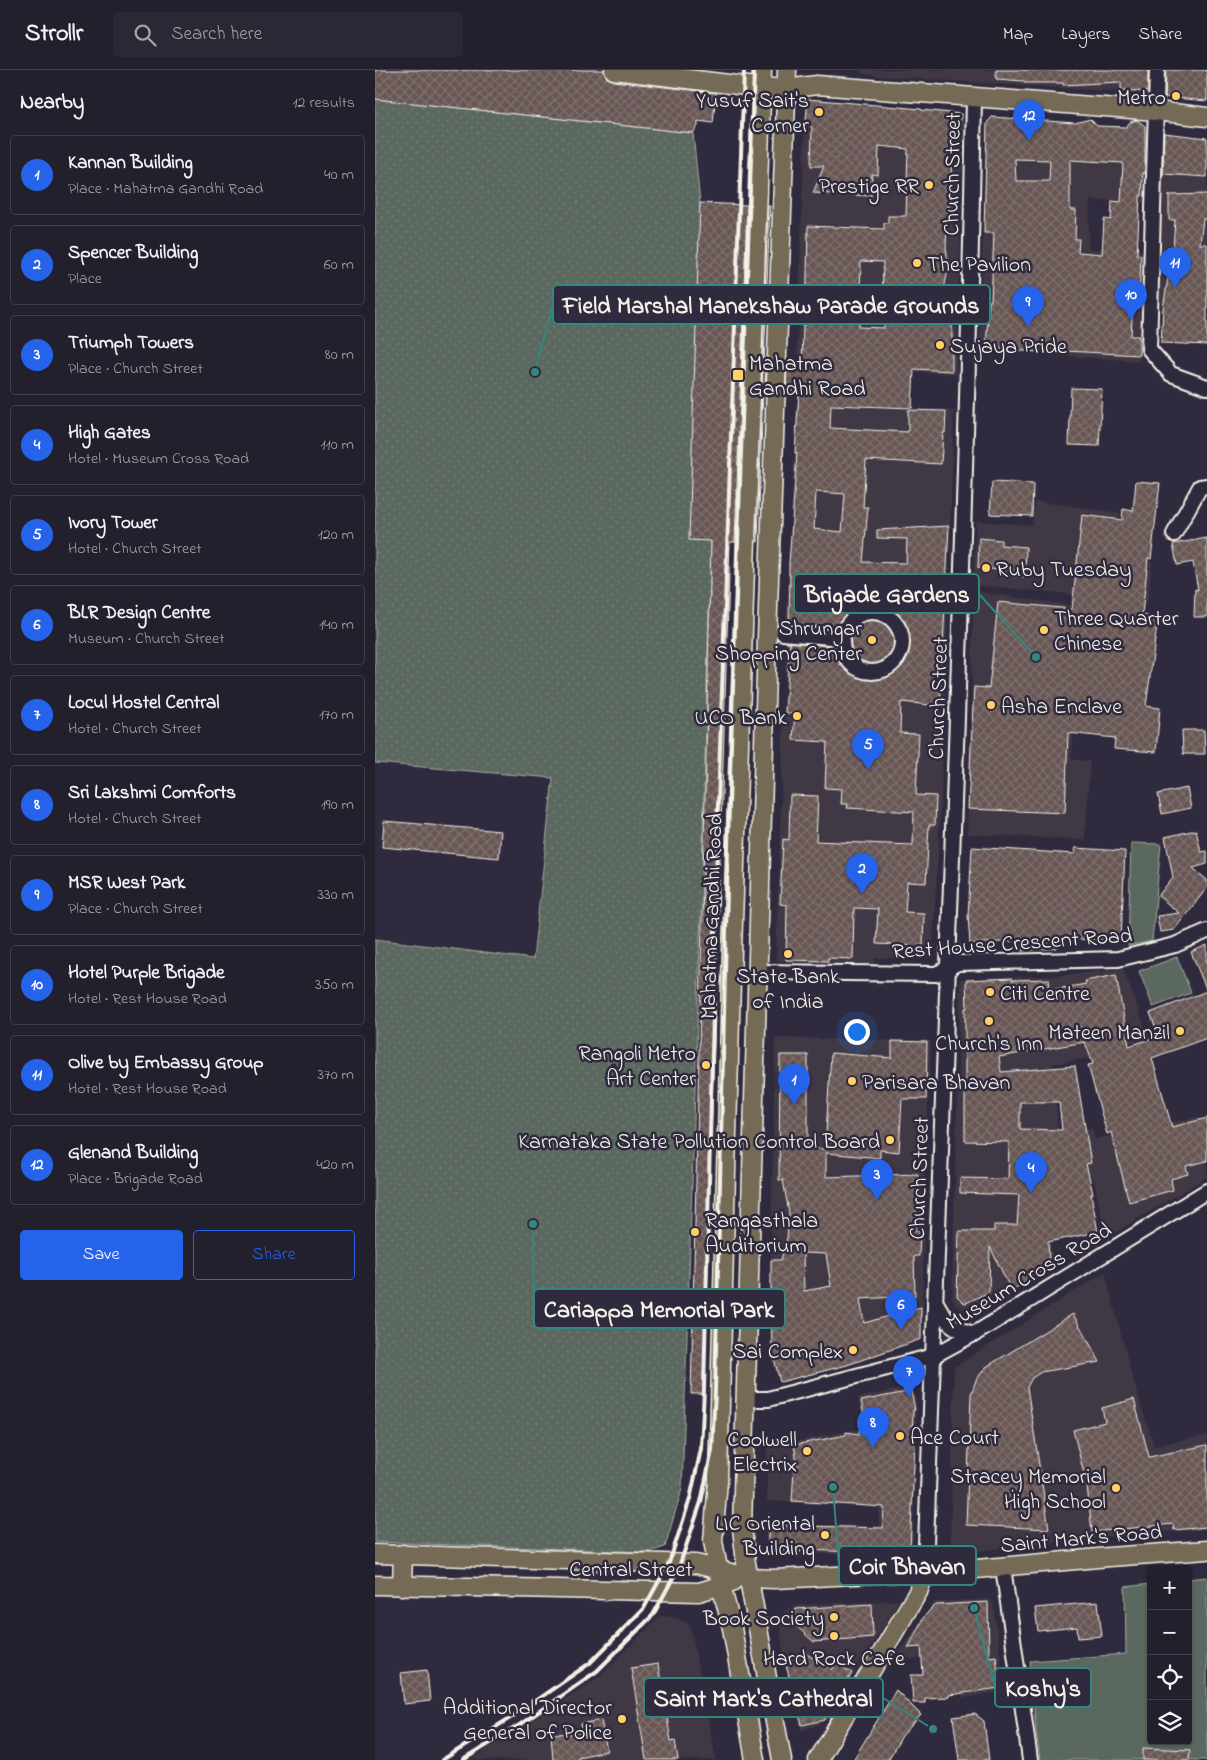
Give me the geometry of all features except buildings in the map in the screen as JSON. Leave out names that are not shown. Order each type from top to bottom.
[{"type":"main road","points":[[615,70],[761,78],[786,89],[817,85],[1156,111],[1207,117]]},
{"type":"main road","points":[[782,1760],[749,1578],[742,1528],[757,972],[787,70]]},
{"type":"main road","points":[[797,70],[817,85]]},
{"type":"main road","name":"Mahatma Gandhi Road","points":[[755,1760],[732,1628],[713,1541],[718,1481],[730,991],[761,78]]},
{"type":"main road","name":"Saint Mark's Road","points":[[749,1578],[775,1579],[925,1572],[1003,1567],[1109,1556],[1207,1550]]},
{"type":"main road","name":"Central Street","points":[[375,1554],[696,1564],[720,1577],[749,1578]]},
{"type":"main road","points":[[402,1586],[403,1554]]},
{"type":"main road","points":[[818,1760],[918,1592],[925,1572]]},
{"type":"main road","name":"Central Street","points":[[375,1585],[699,1592],[720,1577]]},
{"type":"street","points":[[1157,70],[1149,350],[1171,374],[1207,387]]},
{"type":"street","name":"Church Street","points":[[925,1572],[960,652],[974,98]]},
{"type":"street","points":[[1175,534],[1200,487],[1207,486]]},
{"type":"street","points":[[868,612],[879,612],[889,616],[896,624],[901,633],[903,643],[897,660],[890,667],[881,672],[872,673],[854,667],[847,660],[843,651],[843,638],[844,630],[858,615],[868,612]]},
{"type":"street","points":[[783,633],[843,638]]},
{"type":"street","name":"Rest House Crescent Road","points":[[757,972],[936,974],[958,963],[1118,959],[1175,945],[1207,931]]},
{"type":"street","name":"Museum Cross Road","points":[[745,1399],[768,1399],[933,1356],[975,1334],[1207,1191]]},
{"type":"street","points":[[935,1300],[951,1326],[975,1334]]},
{"type":"street","points":[[1003,1567],[1030,1760]]},
{"type":"shaded area","points":[[858,70],[1151,70],[1151,94],[878,76],[864,74]]},
{"type":"shaded area","points":[[813,99],[964,113],[956,374],[914,372],[914,359],[797,355],[805,120],[807,104]]},
{"type":"shaded area","points":[[1088,119],[1094,121],[1097,126],[1127,127],[1128,124],[1145,126],[1147,203],[1090,200],[1088,249],[1145,251],[1140,361],[979,350],[987,123],[1078,125],[1081,121]]},
{"type":"shaded area","points":[[1164,133],[1207,137],[1207,304],[1157,302]]},
{"type":"shaded area","points":[[797,404],[954,411],[941,798],[932,958],[875,958],[874,968],[776,961],[788,576]]},
{"type":"shaded area","points":[[1035,501],[1120,513],[1116,557],[1152,562],[1148,601],[973,585],[976,521],[1032,525]]},
{"type":"shaded area","points":[[973,591],[1088,608],[1076,692],[1071,759],[1090,762],[1085,840],[967,834]]},
{"type":"shaded area","points":[[1123,969],[1149,1037],[1088,1058],[1053,1064],[1058,1131],[1092,1128],[1095,1139],[1197,1117],[1207,1149],[1207,1177],[1106,1238],[1094,1180],[1045,1187],[1053,1268],[966,1312],[956,1305],[952,1297],[960,979],[1052,976]]},
{"type":"shaded area","points":[[775,1038],[931,1041],[925,1169],[922,1340],[848,1366],[783,1382],[779,1380],[770,1355]]},
{"type":"shaded area","points":[[1105,1272],[1132,1376],[1154,1446],[1207,1435],[1207,1529],[1122,1535],[950,1554],[954,1367]]},
{"type":"shaded area","points":[[903,1388],[912,1389],[916,1397],[913,1539],[911,1552],[906,1556],[777,1553],[766,1543],[766,1524],[879,1526],[879,1508],[767,1501],[767,1447],[864,1428],[858,1398]]},
{"type":"shaded area","points":[[987,1599],[993,1602],[1005,1691],[963,1698],[957,1658],[893,1660],[935,1602]]},
{"type":"shaded area","points":[[900,1600],[823,1723],[801,1731],[784,1659],[780,1626],[784,1610],[799,1605]]},
{"type":"shaded area","name":"Additional Director General of Police","points":[[660,1616],[678,1618],[690,1625],[716,1760],[471,1760],[599,1677]]},
{"type":"green space","points":[[375,99],[693,133],[700,203],[711,541],[701,908],[682,1489],[665,1547],[649,1552],[375,1542],[375,939],[533,959],[553,778],[375,763]]},
{"type":"green space","points":[[1131,843],[1161,844],[1152,941],[1128,946]]},
{"type":"green space","points":[[1177,957],[1191,993],[1153,1007],[1139,971]]},
{"type":"green space","points":[[1207,1577],[1207,1760],[1040,1760],[1030,1661],[1126,1654],[1125,1587],[1147,1584],[1147,1745],[1192,1745],[1192,1579]]},
{"type":"railway","points":[[442,1760],[515,1715],[590,1663],[644,1608],[669,1563],[690,1499],[701,1449],[718,804],[744,70]]},
{"type":"railway","points":[[463,1760],[521,1724],[597,1671],[653,1615],[679,1567],[701,1502],[712,1450],[729,804],[754,70]]},
{"type":"place","name":"Metro","points":[[1176,96]]},
{"type":"place","name":"Yusuf Sait's Corner","points":[[819,112]]},
{"type":"place","name":"Glenand Building","points":[[1029,141]]},
{"type":"place","name":"Prestige RR","points":[[929,185]]},
{"type":"place","name":"The Pavilion","points":[[917,263]]},
{"type":"place","name":"Olive by Embassy Group","points":[[1175,288]]},
{"type":"place","name":"Hotel Purple Brigade","points":[[1131,320]]},
{"type":"place","name":"MSR West Park","points":[[1028,327]]},
{"type":"place","name":"Sujaya Pride","points":[[940,345]]},
{"type":"place","name":"Field Marshal Manekshaw Parade Grounds","points":[[535,372]]},
{"type":"place","name":"Mahatma Gandhi Road","points":[[738,375]]},
{"type":"place","name":"Ruby Tuesday","points":[[986,568]]},
{"type":"place","name":"Three Quarter Chinese","points":[[1044,630]]},
{"type":"place","name":"Shrungar Shopping Center","points":[[872,640]]},
{"type":"place","name":"Brigade Gardens","points":[[1036,657]]},
{"type":"place","name":"Asha Enclave","points":[[991,705]]},
{"type":"place","name":"UCO Bank","points":[[797,716]]},
{"type":"place","name":"Ivory Tower","points":[[868,770]]},
{"type":"place","name":"Spencer Building","points":[[862,894]]},
{"type":"place","name":"State Bank of India","points":[[788,954]]},
{"type":"place","name":"Citi Centre","points":[[990,992]]},
{"type":"place","name":"Church's Inn","points":[[989,1021]]},
{"type":"place","name":"Mateen Manzil","points":[[1180,1031]]},
{"type":"place","name":"Rangoli Metro Art Center","points":[[706,1065]]},
{"type":"place","name":"Parisara Bhavan","points":[[852,1081]]},
{"type":"place","name":"Kannan Building","points":[[794,1105]]},
{"type":"place","name":"Karnataka State Pollution Control Board","points":[[890,1140]]},
{"type":"place","name":"High Gates","points":[[1031,1193]]},
{"type":"place","name":"Triumph Towers","points":[[877,1200]]},
{"type":"place","name":"Cariappa Memorial Park","points":[[533,1224]]},
{"type":"place","name":"Rangasthala Auditorium","points":[[695,1232]]},
{"type":"place","name":"BLR Design Centre","points":[[901,1330]]},
{"type":"place","name":"Sai Complex","points":[[853,1350]]},
{"type":"place","name":"Locul Hostel Central","points":[[909,1397]]},
{"type":"place","name":"Ace Court","points":[[900,1436]]},
{"type":"place","name":"Sri Lakshmi Comforts","points":[[873,1448]]},
{"type":"place","name":"Coolwell Electrix","points":[[807,1451]]},
{"type":"place","name":"Coir Bhavan","points":[[833,1487]]},
{"type":"place","name":"Stracey Memorial High School","points":[[1116,1488]]},
{"type":"place","name":"LIC Oriental Building","points":[[825,1535]]},
{"type":"place","name":"Koshy's","points":[[974,1608]]},
{"type":"place","name":"Book Society","points":[[834,1617]]},
{"type":"place","name":"Hard Rock Cafe","points":[[834,1636]]},
{"type":"place","name":"Additional Director General of Police","points":[[622,1719]]},
{"type":"place","name":"Saint Mark's Cathedral","points":[[933,1729]]}]
